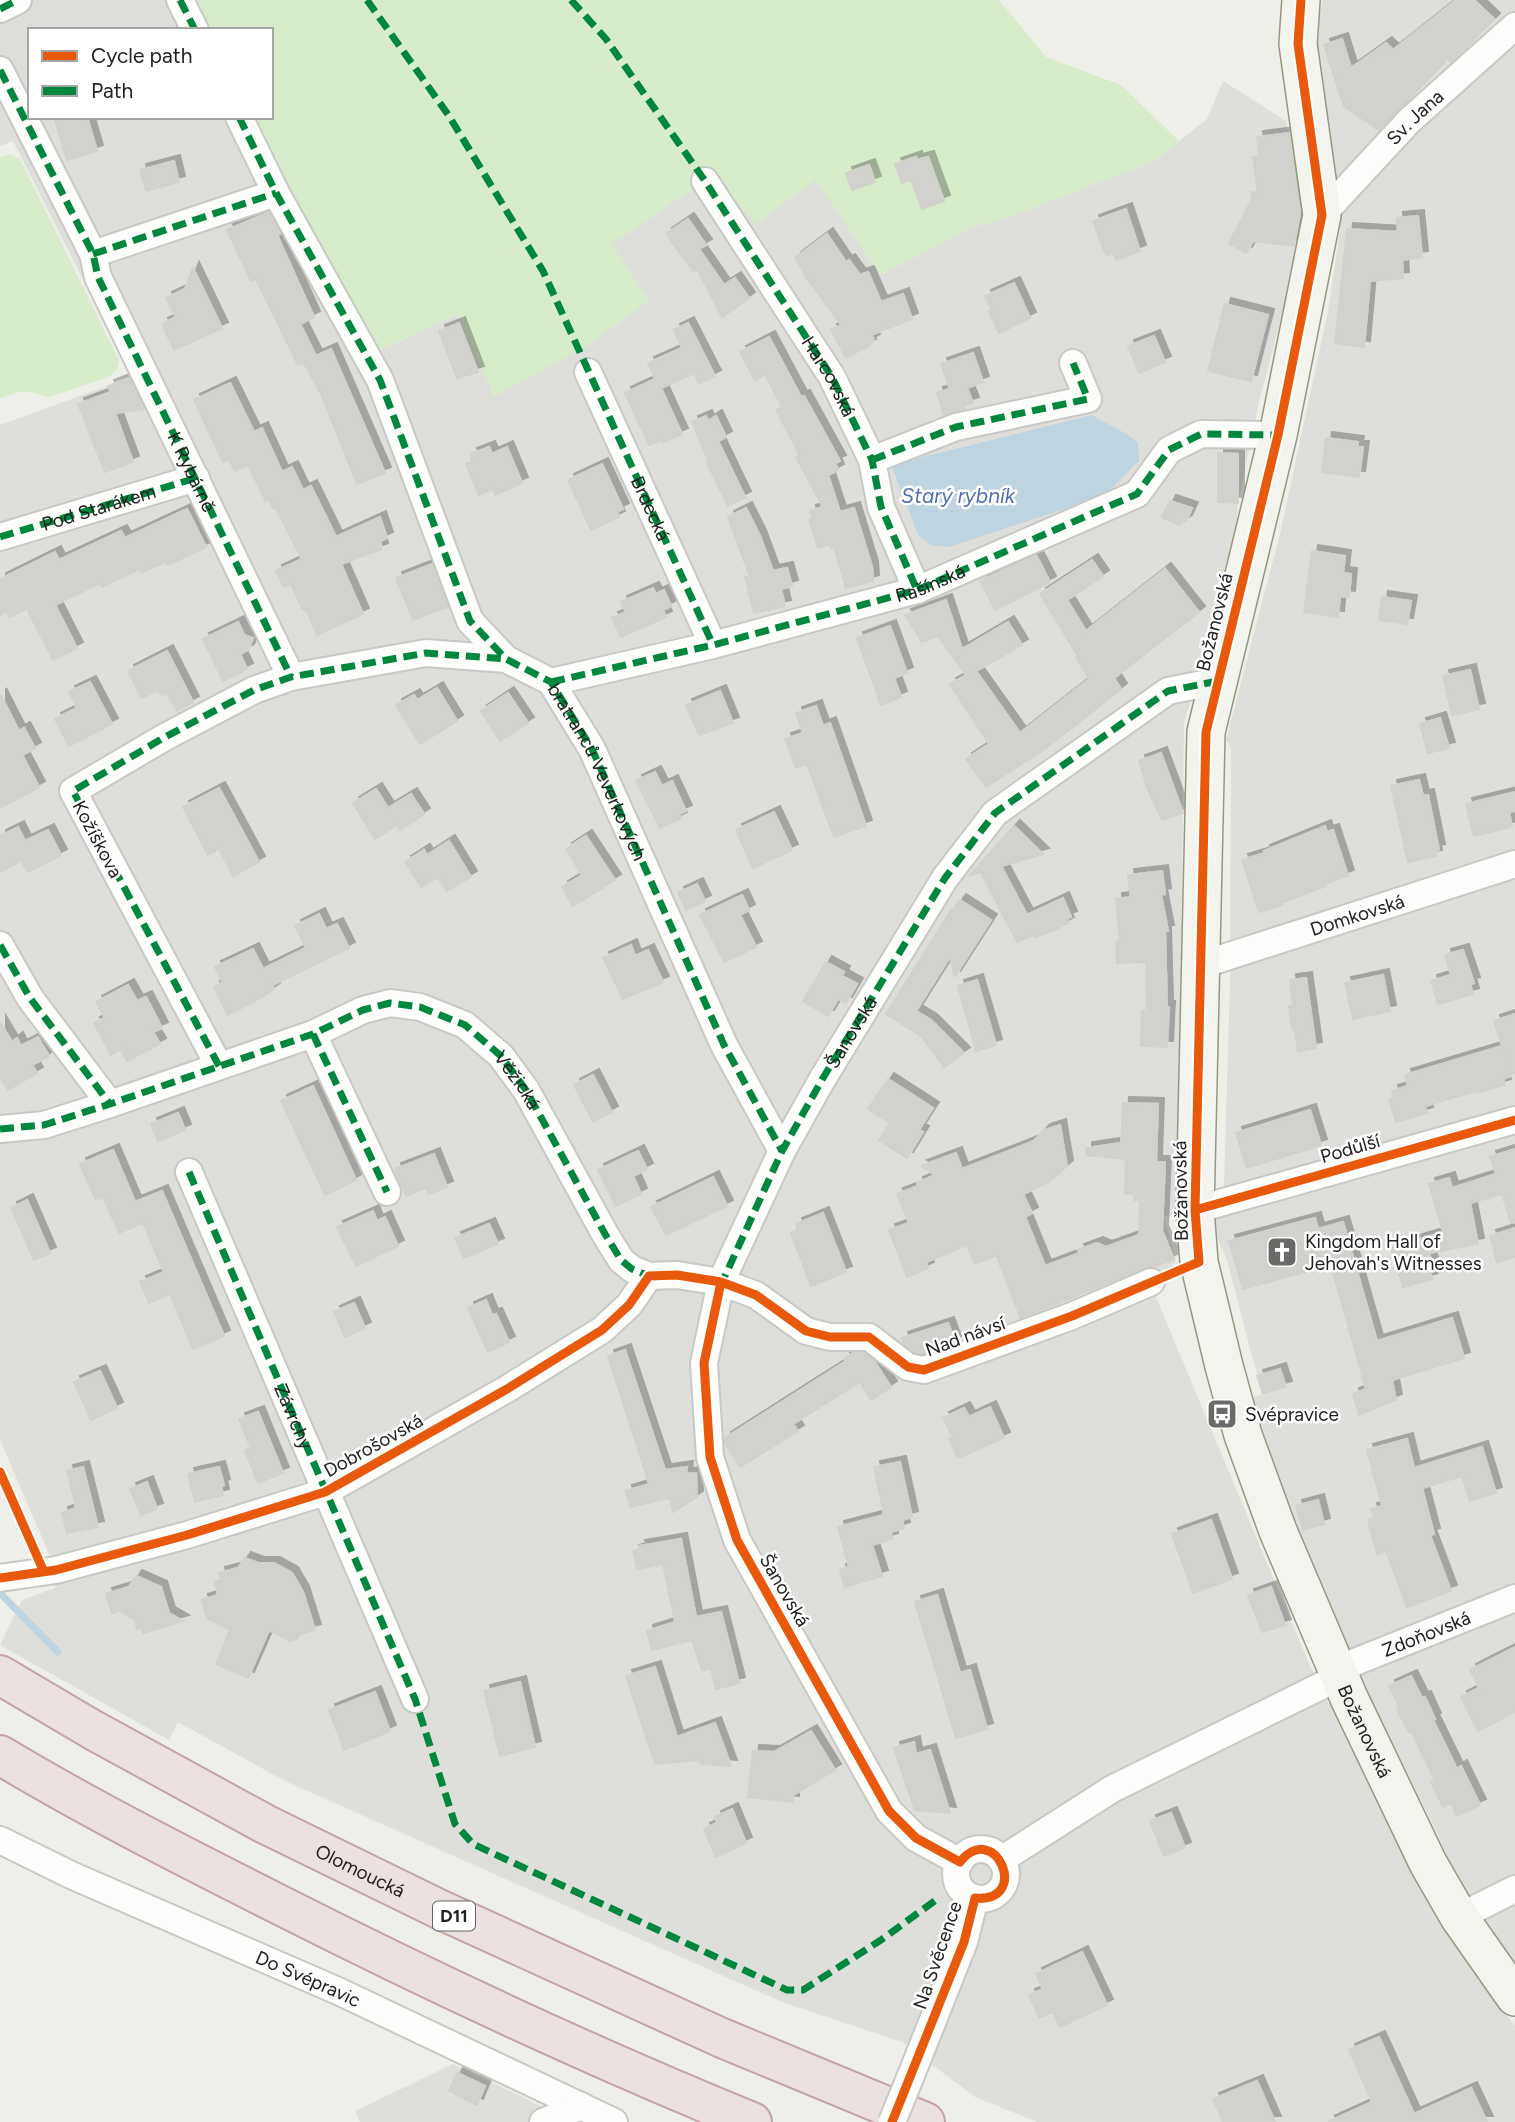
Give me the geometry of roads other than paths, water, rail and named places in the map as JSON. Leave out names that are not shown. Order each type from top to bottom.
[{"type":"highway","name":"Olomoucká","points":[[0,1675],[93,1730],[265,1824],[441,1910],[722,2038],[925,2122]]},
{"type":"highway","points":[[0,1755],[80,1802],[371,1951],[532,2028],[752,2122]]},
{"type":"street","points":[[0,9],[18,0]]},
{"type":"street","points":[[180,0],[194,28]]},
{"type":"street","name":"Božanovská","points":[[1301,0],[1298,44],[1322,215],[1278,435],[1206,732],[1195,1210],[1199,1262],[1243,1436],[1278,1531],[1339,1674],[1427,1863],[1459,1917],[1515,1997]]},
{"type":"street","name":"Sv. Jana","points":[[1322,215],[1409,121],[1515,26]]},
{"type":"street","name":"K Rybárně","points":[[0,70],[93,254],[98,277],[291,677]]},
{"type":"street","name":"bratranců Veverkových","points":[[240,119],[276,192],[380,380],[470,621],[506,659],[551,682],[592,749],[724,1045],[782,1151]]},
{"type":"street","name":"Harcovská","points":[[705,181],[832,377],[872,460],[881,507],[917,590]]},
{"type":"street","points":[[93,254],[276,192]]},
{"type":"street","points":[[872,460],[956,427],[1088,399],[1073,363]]},
{"type":"street","name":"Brdecká","points":[[588,372],[713,645]]},
{"type":"street","name":"Rašínská","points":[[551,682],[713,645],[917,590],[1137,494],[1169,450],[1201,434],[1278,435]]},
{"type":"street","name":"Pod Starákem","points":[[0,537],[196,478]]},
{"type":"street","points":[[291,677],[426,653],[506,659]]},
{"type":"street","name":"Kožíškova","points":[[219,1066],[73,792],[165,737],[254,690],[291,677]]},
{"type":"street","name":"Šanovská","points":[[960,1862],[916,1838],[889,1811],[737,1540],[710,1457],[704,1363],[721,1282],[782,1151],[945,878],[995,813],[1168,691],[1218,681]]},
{"type":"street","name":"Domkovská","points":[[1201,965],[1515,864]]},
{"type":"street","points":[[0,945],[30,998],[110,1104]]},
{"type":"street","name":"Věžická","points":[[0,1129],[44,1125],[110,1104],[313,1034],[363,1010],[390,1003],[420,1007],[465,1025],[501,1056],[526,1090],[621,1260],[632,1269],[649,1276]]},
{"type":"street","points":[[313,1034],[387,1192]]},
{"type":"street","name":"Podůlší","points":[[1195,1210],[1515,1120]]},
{"type":"street","name":"Závrchy","points":[[189,1172],[415,1699]]},
{"type":"street","points":[[649,1276],[677,1275],[721,1282]]},
{"type":"street","name":"Dobrošovská","points":[[0,1578],[56,1570],[187,1535],[325,1492],[507,1389],[601,1330],[629,1306],[649,1276]]},
{"type":"street","name":"Nad návsí","points":[[721,1282],[756,1295],[806,1331],[830,1337],[869,1337],[908,1367],[924,1370],[1072,1316],[1151,1282]]},
{"type":"street","name":"Zdoňovská","points":[[1001,1860],[1112,1789],[1323,1685],[1355,1662],[1515,1598]]},
{"type":"street","name":"Do Svépravic","points":[[0,1840],[71,1875],[338,1991],[614,2122]]},
{"type":"street","points":[[960,1862],[972,1851],[983,1850],[993,1853],[1001,1860]]},
{"type":"street","name":"Na Svěcence","points":[[960,1862],[956,1871],[959,1886],[966,1894],[975,1898],[992,1896],[1001,1888],[1005,1871],[1001,1860]]},
{"type":"street","points":[[1459,1917],[1515,1889]]},
{"type":"street","name":"Na Svěcence","points":[[892,2122],[964,1942],[975,1898]]},
{"type":"street","points":[[543,2122],[581,2106]]},
{"type":"water","name":"Starý rybník","points":[[1092,415],[1138,443],[1139,461],[1104,496],[949,547],[931,545],[918,535],[891,465]]},
{"type":"waterway","points":[[0,1593],[58,1652]]},
{"type":"place","name":"Kingdom Hall of Jehovah's Witnesses","points":[[1282,1252]]},
{"type":"place","name":"Svépravice","points":[[1222,1414]]}]
